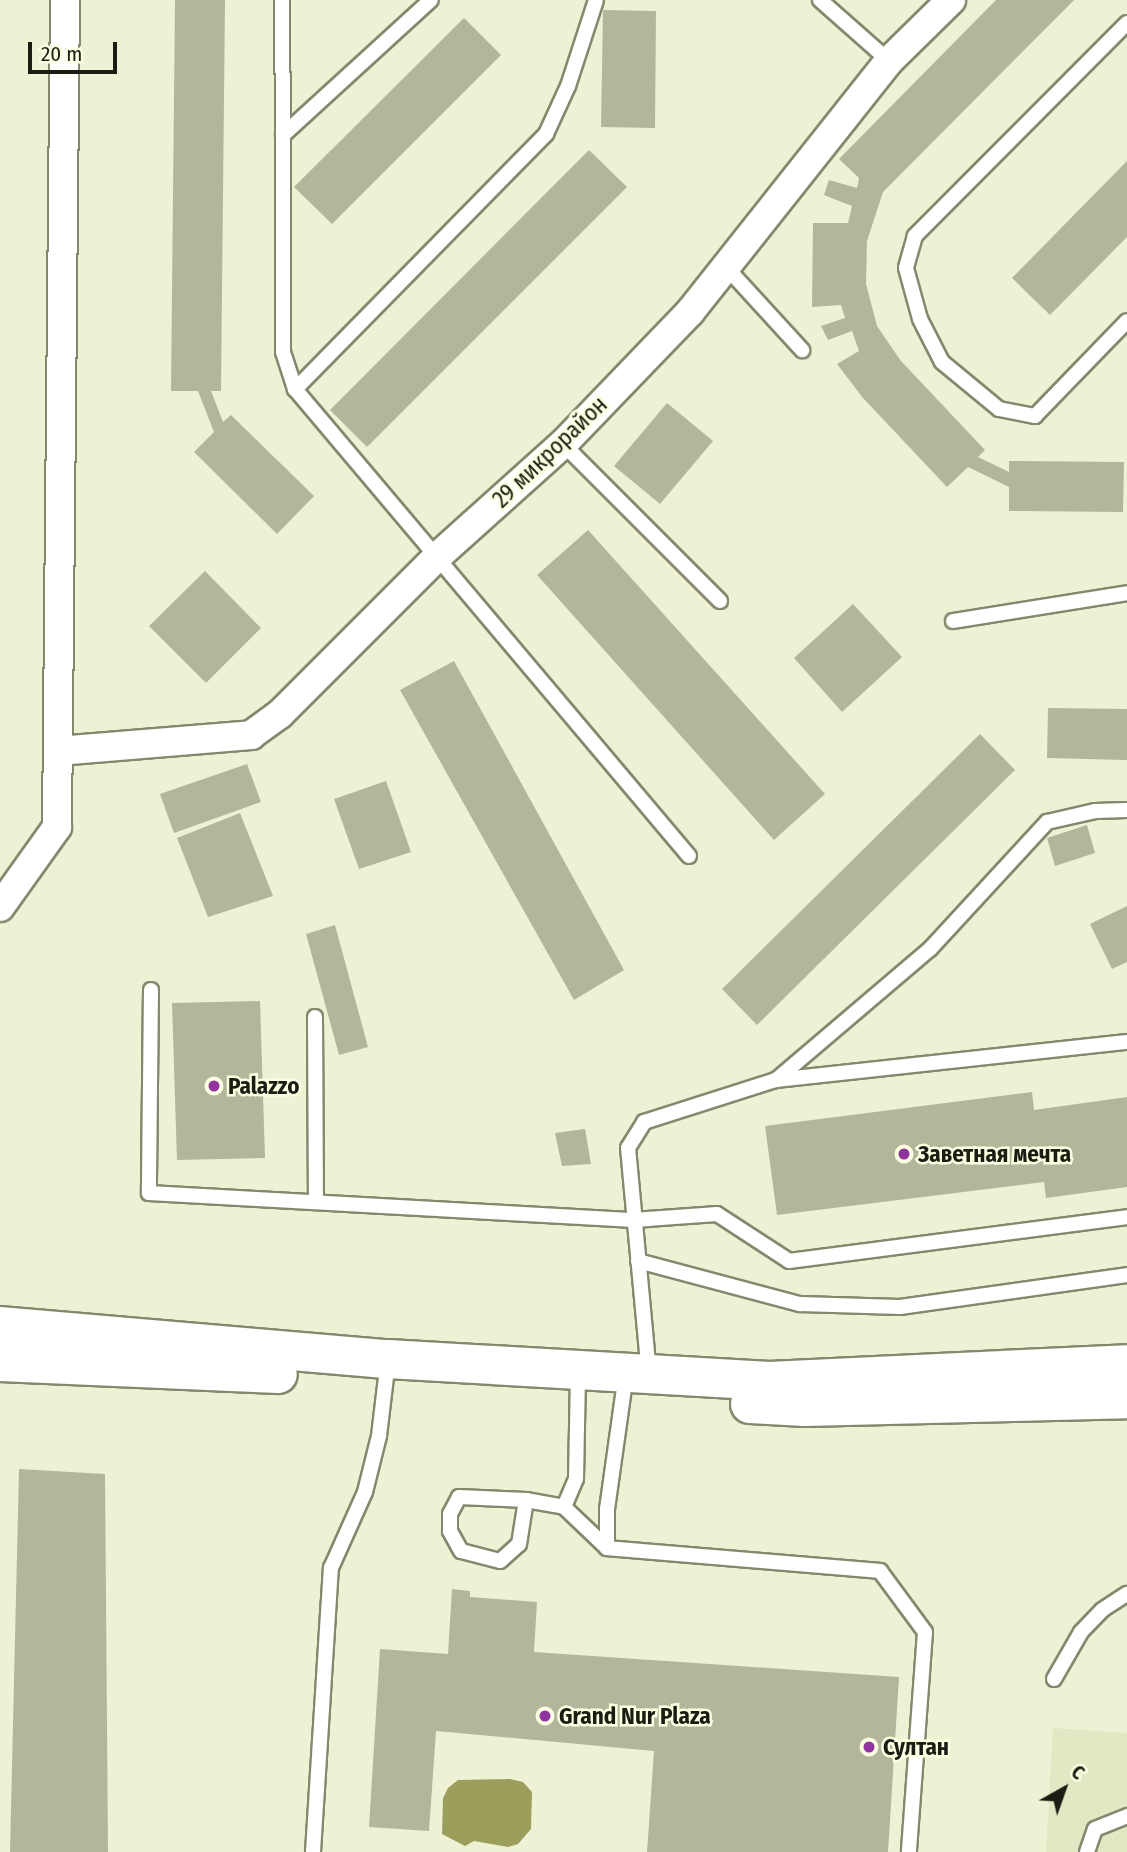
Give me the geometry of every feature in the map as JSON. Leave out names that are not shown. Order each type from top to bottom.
[{"type":"main road","points":[[0,1326],[387,1369]]},
{"type":"main road","points":[[0,1362],[387,1369],[636,1385],[805,1407],[1127,1399]]},
{"type":"main road","points":[[636,1385],[1127,1364]]},
{"type":"street","points":[[0,907],[57,827],[65,0]]},
{"type":"street","name":"29 микрорайон","points":[[58,751],[251,736],[280,714],[438,556],[563,443],[690,312],[889,61],[951,0]]},
{"type":"lane","points":[[282,0],[283,352],[295,389],[689,856]]},
{"type":"lane","points":[[283,135],[431,0]]},
{"type":"lane","points":[[295,389],[546,134],[568,86],[596,0]]},
{"type":"lane","points":[[820,0],[889,61]]},
{"type":"lane","points":[[1127,23],[915,236],[906,268],[920,318],[942,362],[999,409],[1035,416],[1127,321]]},
{"type":"lane","points":[[726,267],[802,350]]},
{"type":"lane","points":[[563,443],[720,601]]},
{"type":"lane","points":[[953,621],[1127,593]]},
{"type":"lane","points":[[776,1080],[930,949],[1047,822],[1096,811],[1127,810]]},
{"type":"lane","points":[[151,990],[149,1193],[634,1220],[717,1214],[789,1261],[1127,1217]]},
{"type":"lane","points":[[315,1017],[316,1202]]},
{"type":"lane","points":[[607,1548],[607,1510],[636,1385],[638,1261],[628,1148],[644,1122],[776,1080],[1127,1042]]},
{"type":"lane","points":[[638,1261],[800,1304],[863,1306],[900,1307],[1127,1275]]},
{"type":"lane","points":[[313,1852],[331,1568],[365,1492],[379,1436],[387,1369]]},
{"type":"lane","points":[[564,1507],[576,1479],[577,1381]]},
{"type":"lane","points":[[526,1500],[519,1544],[500,1561],[461,1551],[450,1531],[450,1514],[460,1497],[526,1500],[564,1507],[607,1548],[880,1571],[925,1632],[909,1852]]},
{"type":"lane","points":[[1054,1679],[1081,1632],[1102,1610],[1127,1594]]},
{"type":"lane","points":[[1087,1852],[1095,1829],[1127,1816]]},
{"type":"shaded area","points":[[1053,1728],[1127,1733],[1127,1852],[1046,1852]]},
{"type":"shaded area","points":[[510,1779],[523,1782],[532,1792],[531,1829],[518,1844],[508,1847],[474,1841],[465,1846],[442,1834],[443,1798],[448,1788],[458,1780]]},
{"type":"building","points":[[175,0],[225,0],[221,391],[211,391],[223,422],[231,415],[314,496],[277,534],[194,452],[214,432],[198,391],[171,391]]},
{"type":"building","points":[[996,0],[1074,0],[883,192],[867,241],[866,284],[877,326],[901,361],[985,450],[978,457],[1009,472],[1009,461],[1124,462],[1123,512],[1009,511],[1009,487],[968,467],[947,487],[863,398],[837,364],[859,351],[852,331],[828,340],[821,326],[845,318],[841,305],[812,307],[813,223],[848,223],[852,206],[824,195],[829,180],[857,188],[859,178],[839,159]]},
{"type":"building","points":[[603,10],[656,11],[655,128],[601,127]]},
{"type":"building","points":[[464,18],[501,55],[332,224],[294,187]]},
{"type":"building","points":[[589,150],[627,187],[367,447],[330,410]]},
{"type":"building","points":[[1127,161],[1127,237],[1050,315],[1012,278]]},
{"type":"building","points":[[667,403],[713,441],[660,504],[614,466]]},
{"type":"building","points":[[588,530],[825,794],[774,840],[537,575]]},
{"type":"building","points":[[205,571],[261,628],[206,683],[149,626]]},
{"type":"building","points":[[853,604],[902,657],[842,712],[794,658]]},
{"type":"building","points":[[454,661],[624,970],[574,1000],[400,690]]},
{"type":"building","points":[[1048,708],[1127,709],[1127,760],[1047,758]]},
{"type":"building","points":[[980,734],[1015,770],[757,1025],[722,989]]},
{"type":"building","points":[[247,764],[261,802],[174,833],[160,794]]},
{"type":"building","points":[[386,781],[411,852],[359,869],[334,799]]},
{"type":"building","points":[[240,813],[273,896],[208,917],[177,838]]},
{"type":"building","points":[[1087,825],[1095,853],[1055,866],[1047,838]]},
{"type":"building","points":[[1127,906],[1127,962],[1112,969],[1090,924]]},
{"type":"building","points":[[335,925],[368,1047],[339,1055],[306,934]]},
{"type":"building","points":[[260,1001],[265,1158],[177,1160],[172,1003]]},
{"type":"building","name":"Заветная мечта","points":[[1032,1092],[1034,1110],[1127,1097],[1127,1187],[1046,1198],[1044,1182],[777,1215],[765,1126]]},
{"type":"building","points":[[585,1129],[591,1164],[562,1166],[555,1133]]},
{"type":"building","points":[[19,1469],[105,1474],[108,1852],[10,1852]]},
{"type":"building","name":"Grand Nur Plaza","points":[[452,1589],[470,1591],[470,1597],[537,1602],[534,1652],[899,1677],[888,1852],[647,1852],[654,1751],[436,1731],[429,1831],[369,1827],[380,1649],[448,1654]]},
{"type":"place","name":"Palazzo","points":[[214,1086]]},
{"type":"place","name":"Заветная мечта","points":[[904,1154]]},
{"type":"place","name":"Grand Nur Plaza","points":[[545,1716]]},
{"type":"place","name":"Султан","points":[[869,1747]]}]
